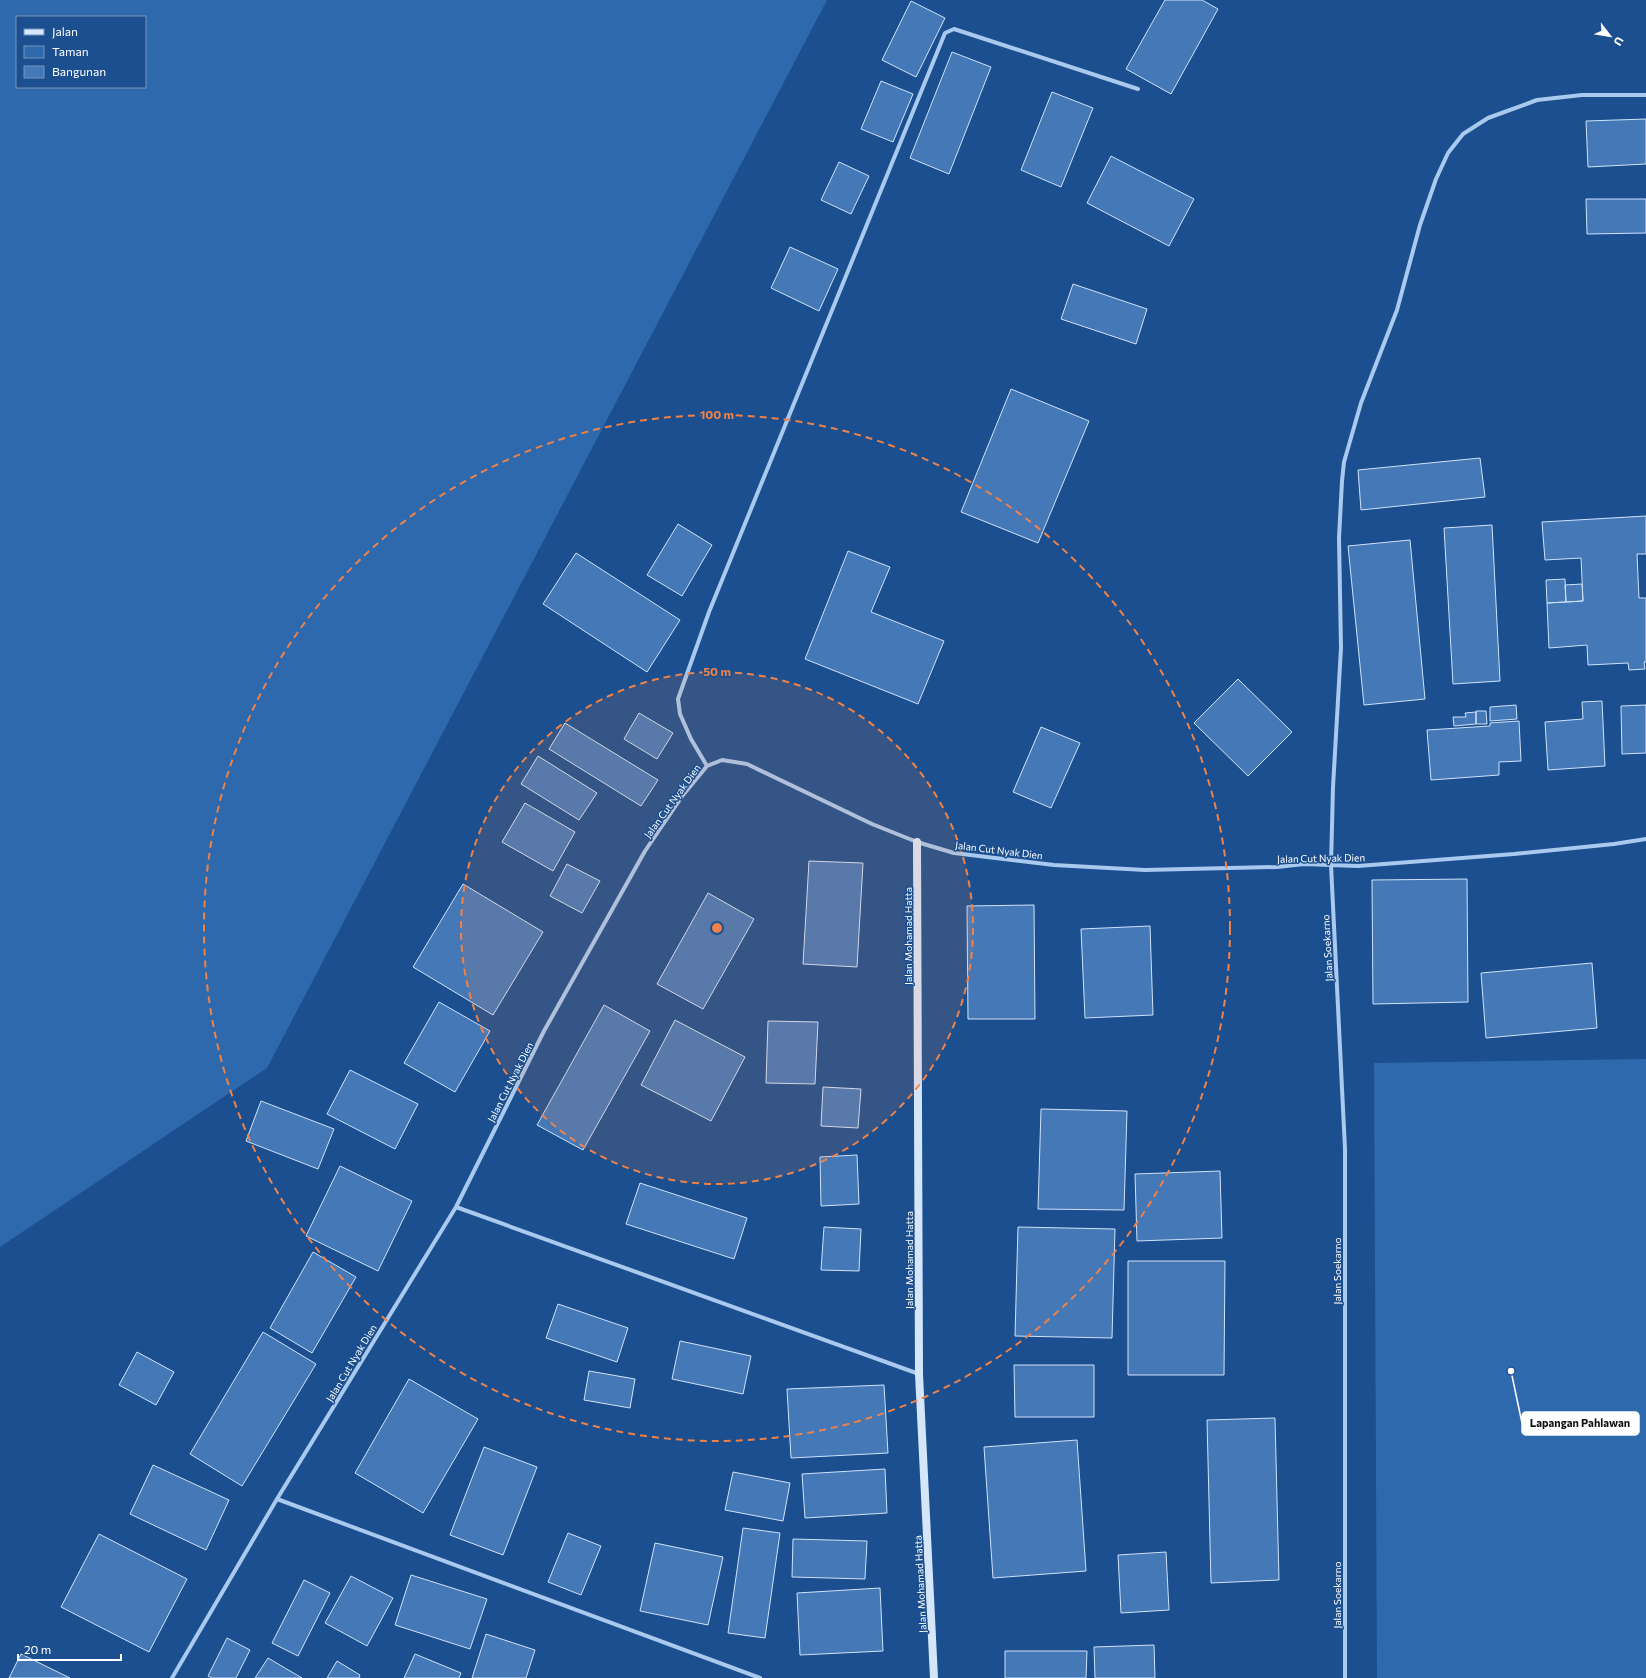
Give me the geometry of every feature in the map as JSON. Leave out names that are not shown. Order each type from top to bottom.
[{"type":"street","points":[[707,766],[691,739],[680,714],[678,699],[709,612],[945,33],[954,29],[1138,89]]},
{"type":"street","name":"Jalan Soekarno","points":[[1345,1678],[1345,1149],[1331,865],[1333,787],[1341,648],[1339,538],[1344,462],[1361,403],[1397,310],[1420,225],[1436,179],[1448,153],[1463,134],[1488,118],[1537,100],[1582,95],[1646,95]]},
{"type":"street","name":"Jalan Cut Nyak Dien","points":[[172,1678],[277,1499],[456,1207],[544,1031],[645,851],[683,795],[707,766],[722,760],[747,764],[872,824],[917,842],[954,853],[1054,865],[1130,869],[1277,867],[1304,864],[1358,866],[1514,854],[1614,844],[1646,839]]},
{"type":"street","name":"Jalan Mohamad Hatta","points":[[917,842],[919,1374],[934,1678]]},
{"type":"street","points":[[456,1207],[919,1374]]},
{"type":"street","points":[[277,1499],[760,1678]]},
{"type":"green space","points":[[0,0],[827,0],[267,1068],[0,1247]]},
{"type":"green space","points":[[1646,1059],[1646,1678],[1377,1678],[1374,1063]]},
{"type":"building","points":[[1165,0],[1202,0],[1218,9],[1171,94],[1126,69]]},
{"type":"building","points":[[911,1],[945,18],[916,77],[882,60]]},
{"type":"building","points":[[952,52],[991,67],[949,174],[910,158]]},
{"type":"building","points":[[881,81],[913,94],[893,142],[861,129]]},
{"type":"building","points":[[1052,92],[1093,108],[1061,187],[1021,170]]},
{"type":"building","points":[[1646,119],[1646,164],[1588,167],[1586,121]]},
{"type":"building","points":[[1111,156],[1194,199],[1169,246],[1087,203]]},
{"type":"building","points":[[839,162],[869,176],[851,214],[821,200]]},
{"type":"building","points":[[1586,199],[1646,199],[1646,233],[1587,234]]},
{"type":"building","points":[[790,247],[838,269],[819,311],[771,288]]},
{"type":"building","points":[[1073,284],[1147,309],[1136,344],[1061,319]]},
{"type":"building","points":[[1011,389],[1089,421],[1038,543],[961,512]]},
{"type":"building","points":[[1480,458],[1485,497],[1361,510],[1358,470]]},
{"type":"building","points":[[1646,516],[1646,554],[1637,554],[1639,598],[1646,598],[1645,669],[1629,670],[1628,663],[1588,665],[1587,645],[1549,648],[1547,603],[1583,601],[1581,558],[1545,560],[1542,522]]},
{"type":"building","points":[[678,524],[712,545],[682,596],[647,575]]},
{"type":"building","points":[[1492,525],[1500,681],[1453,684],[1444,528]]},
{"type":"building","points":[[1410,540],[1425,699],[1364,705],[1348,546]]},
{"type":"building","points":[[848,551],[890,567],[871,612],[944,641],[918,704],[805,659]]},
{"type":"building","points":[[576,553],[680,620],[647,672],[543,604]]},
{"type":"building","points":[[1565,579],[1566,602],[1547,603],[1546,580]]},
{"type":"building","points":[[1582,584],[1583,601],[1566,602],[1565,585]]},
{"type":"building","points":[[1238,679],[1292,732],[1248,776],[1194,723]]},
{"type":"building","points":[[1602,701],[1605,766],[1548,770],[1545,722],[1583,719],[1582,702]]},
{"type":"building","points":[[1516,705],[1517,719],[1490,721],[1490,707]]},
{"type":"building","points":[[1646,705],[1646,753],[1622,754],[1621,706]]},
{"type":"building","points":[[1476,711],[1486,711],[1487,724],[1476,724]]},
{"type":"building","points":[[1476,712],[1476,724],[1454,726],[1453,717],[1466,717],[1465,713]]},
{"type":"building","points":[[639,713],[673,733],[657,759],[624,739]]},
{"type":"building","points":[[1519,721],[1521,761],[1499,762],[1499,775],[1431,780],[1427,730],[1490,726],[1490,723]]},
{"type":"building","points":[[565,723],[658,780],[641,806],[549,749]]},
{"type":"building","points":[[1041,727],[1080,743],[1051,808],[1013,792]]},
{"type":"building","points":[[538,756],[597,793],[579,820],[521,784]]},
{"type":"building","points":[[525,803],[575,832],[553,871],[502,842]]},
{"type":"building","points":[[809,861],[863,863],[857,967],[803,964]]},
{"type":"building","points":[[567,864],[600,881],[582,913],[550,896]]},
{"type":"building","points":[[1467,879],[1468,1002],[1373,1004],[1372,880]]},
{"type":"building","points":[[463,884],[543,932],[493,1015],[413,967]]},
{"type":"building","points":[[708,893],[754,919],[703,1009],[657,984]]},
{"type":"building","points":[[1034,905],[1035,1019],[968,1019],[967,906]]},
{"type":"building","points":[[1150,926],[1153,1015],[1085,1018],[1081,929]]},
{"type":"building","points":[[1592,963],[1597,1028],[1486,1038],[1481,973]]},
{"type":"building","points":[[439,1002],[490,1031],[455,1092],[404,1063]]},
{"type":"building","points":[[604,1005],[650,1031],[583,1150],[537,1125]]},
{"type":"building","points":[[675,1020],[745,1057],[711,1121],[641,1085]]},
{"type":"building","points":[[768,1021],[818,1022],[815,1084],[766,1083]]},
{"type":"building","points":[[350,1070],[418,1104],[395,1149],[327,1114]]},
{"type":"building","points":[[823,1087],[861,1089],[858,1128],[821,1126]]},
{"type":"building","points":[[261,1101],[334,1129],[318,1169],[246,1141]]},
{"type":"building","points":[[1041,1109],[1127,1111],[1124,1210],[1038,1209]]},
{"type":"building","points":[[857,1155],[859,1204],[821,1206],[820,1157]]},
{"type":"building","points":[[340,1166],[412,1201],[378,1271],[306,1236]]},
{"type":"building","points":[[1220,1171],[1222,1238],[1137,1241],[1135,1174]]},
{"type":"building","points":[[640,1183],[747,1218],[734,1259],[626,1224]]},
{"type":"building","points":[[824,1227],[861,1229],[859,1271],[821,1270]]},
{"type":"building","points":[[1018,1227],[1115,1229],[1112,1338],[1015,1336]]},
{"type":"building","points":[[313,1252],[356,1277],[312,1353],[270,1328]]},
{"type":"building","points":[[1128,1261],[1225,1261],[1224,1375],[1128,1375]]},
{"type":"building","points":[[558,1304],[628,1328],[617,1362],[546,1338]]},
{"type":"building","points":[[263,1332],[316,1364],[242,1486],[190,1454]]},
{"type":"building","points":[[680,1341],[751,1356],[743,1394],[672,1379]]},
{"type":"building","points":[[137,1352],[174,1372],[156,1405],[119,1385]]},
{"type":"building","points":[[1014,1365],[1094,1365],[1094,1417],[1015,1417]]},
{"type":"building","points":[[589,1371],[635,1379],[630,1408],[584,1400]]},
{"type":"building","points":[[409,1379],[478,1419],[423,1513],[355,1473]]},
{"type":"building","points":[[884,1385],[888,1453],[791,1458],[787,1389]]},
{"type":"building","points":[[1275,1418],[1279,1580],[1211,1583],[1207,1420]]},
{"type":"building","points":[[1077,1440],[1086,1571],[993,1578],[984,1447]]},
{"type":"building","points":[[484,1447],[537,1467],[503,1555],[450,1535]]},
{"type":"building","points":[[153,1465],[229,1500],[206,1550],[130,1514]]},
{"type":"building","points":[[885,1469],[887,1513],[805,1518],[802,1474]]},
{"type":"building","points":[[733,1472],[790,1483],[783,1521],[725,1510]]},
{"type":"building","points":[[743,1528],[780,1533],[765,1638],[728,1633]]},
{"type":"building","points":[[568,1533],[601,1546],[581,1595],[548,1582]]},
{"type":"building","points":[[99,1534],[187,1579],[149,1652],[61,1607]]},
{"type":"building","points":[[793,1539],[867,1541],[865,1579],[792,1577]]},
{"type":"building","points":[[655,1543],[723,1557],[708,1625],[640,1611]]},
{"type":"building","points":[[1166,1552],[1169,1610],[1121,1613],[1118,1555]]},
{"type":"building","points":[[411,1575],[487,1599],[470,1649],[395,1625]]},
{"type":"building","points":[[351,1576],[393,1598],[367,1646],[325,1623]]},
{"type":"building","points":[[304,1580],[330,1593],[298,1656],[272,1643]]},
{"type":"building","points":[[880,1588],[883,1651],[800,1655],[797,1593]]},
{"type":"building","points":[[486,1634],[535,1650],[526,1678],[472,1678]]},
{"type":"building","points":[[227,1638],[250,1650],[236,1678],[212,1678],[208,1676]]},
{"type":"building","points":[[1154,1645],[1155,1678],[1095,1678],[1094,1647]]},
{"type":"building","points":[[1005,1651],[1087,1651],[1086,1678],[1005,1678]]},
{"type":"building","points":[[21,1654],[70,1678],[9,1678]]},
{"type":"building","points":[[415,1654],[461,1673],[459,1678],[404,1678]]},
{"type":"building","points":[[268,1658],[302,1678],[255,1678]]},
{"type":"building","points":[[337,1661],[360,1675],[359,1678],[327,1678]]},
{"type":"place","name":"Lapangan Pahlawan","points":[[1511,1371]]}]
